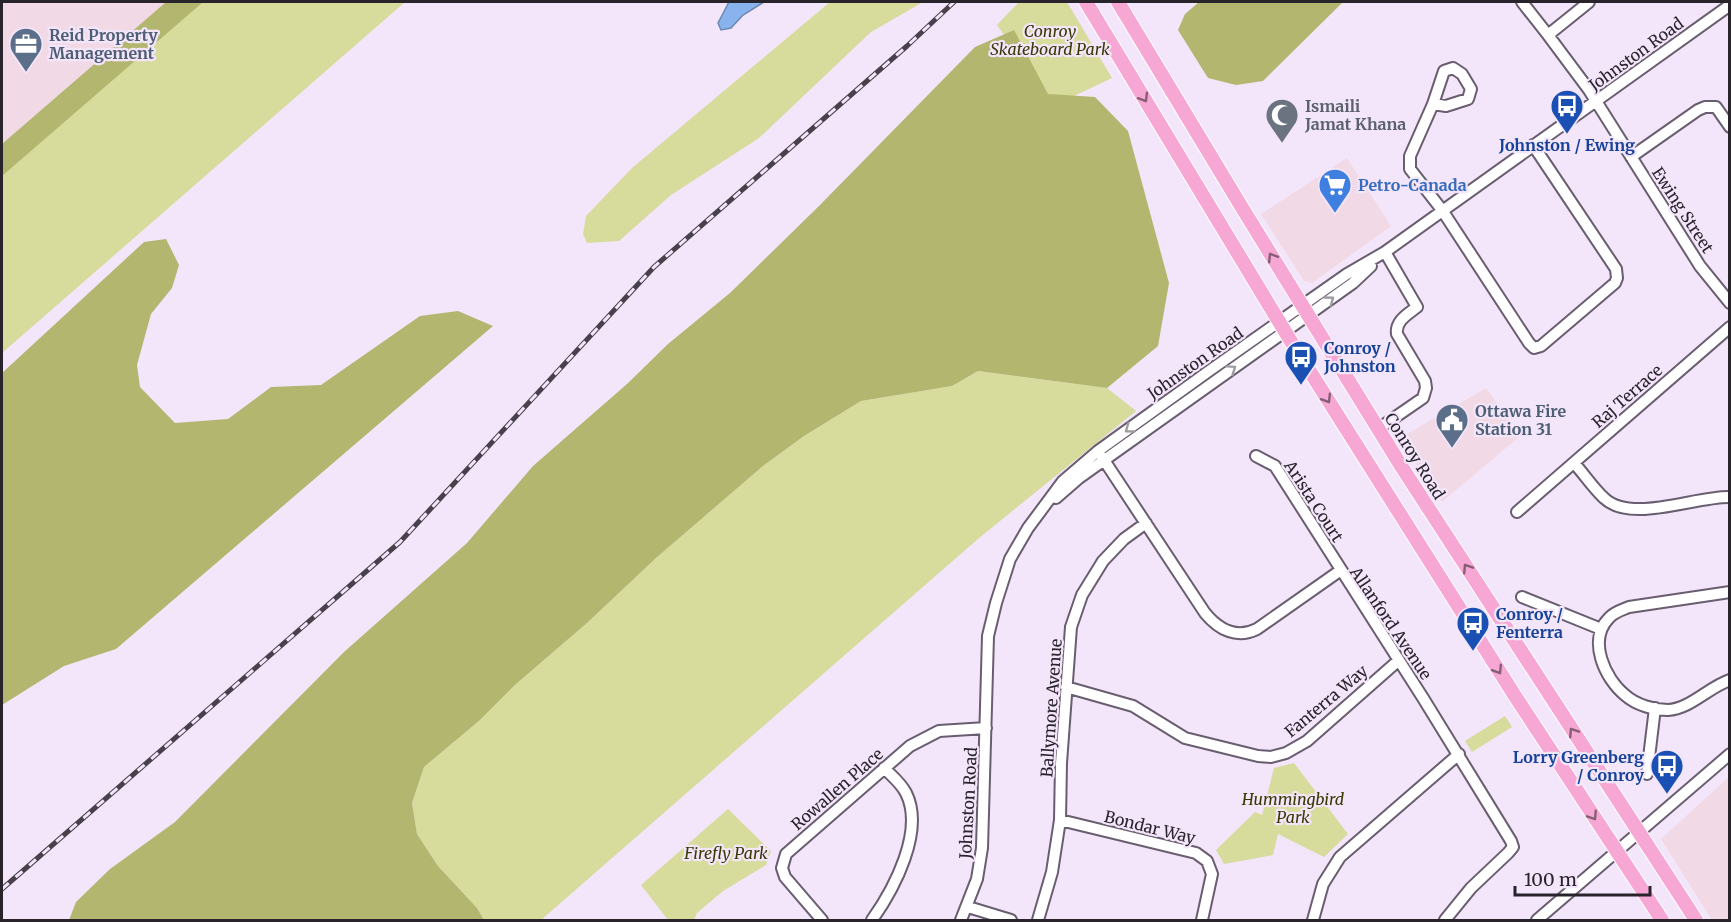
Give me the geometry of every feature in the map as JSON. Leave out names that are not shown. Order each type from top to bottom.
[{"type":"main road","points":[[1086,2],[1282,327],[1515,696],[1662,921]]},
{"type":"main road","name":"Conroy Road","points":[[1118,2],[1403,469],[1696,921]]},
{"type":"main road","points":[[1381,484],[1403,469]]},
{"type":"street","name":"Ewing Street","points":[[1522,2],[1596,101],[1700,266],[1730,303]]},
{"type":"street","points":[[1548,34],[1589,2]]},
{"type":"street","name":"Johnston Road","points":[[961,921],[977,879],[982,848],[988,636],[1010,559],[1038,514],[1063,481],[1098,452],[1305,311],[1353,283],[1385,252],[1730,5]]},
{"type":"street","points":[[1432,104],[1410,156],[1410,169],[1442,210],[1528,343],[1534,348],[1541,346],[1615,283],[1617,278],[1616,269],[1533,145]]},
{"type":"street","points":[[1631,157],[1698,110],[1706,107],[1716,107],[1730,127]]},
{"type":"street","points":[[1378,429],[1423,398],[1426,388],[1425,381],[1396,334],[1399,322],[1417,307],[1385,252]]},
{"type":"street","name":"Johnston Road","points":[[1038,514],[1069,487],[1282,327]]},
{"type":"street","name":"Raj Terrace","points":[[1517,512],[1730,327]]},
{"type":"street","name":"Allanford Avenue","points":[[1098,452],[1205,613],[1214,623],[1236,634],[1246,635],[1257,630],[1341,570],[1459,754],[1508,834],[1513,847],[1471,888],[1445,921]]},
{"type":"street","name":"Arista Court","points":[[1256,456],[1275,466],[1341,570]]},
{"type":"street","points":[[1574,463],[1605,500],[1623,509],[1641,510],[1714,497],[1730,497]]},
{"type":"street","name":"Ballymore Avenue","points":[[1038,921],[1052,872],[1060,820],[1061,763],[1071,627],[1082,595],[1102,561],[1146,523]]},
{"type":"street","points":[[1730,592],[1629,608],[1615,613],[1601,629],[1598,650],[1613,682],[1626,697],[1649,708],[1675,709],[1717,684],[1730,680]]},
{"type":"street","points":[[1522,597],[1601,629]]},
{"type":"street","name":"Fanterra Way","points":[[1066,687],[1133,705],[1185,738],[1258,756],[1271,757],[1286,753],[1307,741],[1399,660]]},
{"type":"street","points":[[1647,774],[1655,708]]},
{"type":"street","name":"Rowallen Place","points":[[822,921],[785,877],[782,861],[786,854],[910,746],[939,731],[986,728]]},
{"type":"street","points":[[1313,921],[1323,884],[1340,857],[1459,754]]},
{"type":"street","points":[[1537,921],[1730,754]]},
{"type":"street","points":[[872,921],[899,873],[911,831],[910,805],[906,793],[884,768]]},
{"type":"street","name":"Bondar Way","points":[[1060,820],[1196,853],[1207,861],[1212,874],[1202,921]]},
{"type":"street","points":[[968,907],[1011,921]]},
{"type":"shaded area","points":[[2,2],[175,2],[2,149]]},
{"type":"shaded area","points":[[1347,158],[1391,226],[1312,283],[1304,281],[1261,214]]},
{"type":"shaded area","points":[[1486,388],[1520,436],[1442,502],[1400,438]]},
{"type":"shaded area","points":[[1729,777],[1729,920],[1712,920],[1661,839]]},
{"type":"green space","points":[[166,2],[203,2],[2,176],[2,144]]},
{"type":"green space","points":[[170,2],[405,2],[2,353],[2,149]]},
{"type":"green space","points":[[830,2],[923,2],[871,32],[759,138],[671,195],[619,241],[587,243],[583,234],[586,216],[632,168]]},
{"type":"green space","name":"Conroy Skateboard Park","points":[[1019,2],[1067,2],[1112,78],[1053,106],[997,25]]},
{"type":"green space","points":[[1199,2],[1343,2],[1263,81],[1236,85],[1208,78],[1178,30],[1185,14]]},
{"type":"green space","points":[[1014,30],[1048,94],[1095,97],[1128,131],[1169,283],[1158,346],[1107,388],[978,371],[952,386],[861,401],[804,436],[763,466],[656,558],[587,623],[516,684],[480,720],[424,767],[412,803],[417,834],[438,866],[477,908],[484,920],[69,920],[76,902],[110,869],[175,822],[344,652],[467,543],[533,466],[627,384],[668,344],[730,293],[975,47]]},
{"type":"green space","points":[[166,239],[179,265],[172,288],[151,314],[137,365],[140,387],[175,423],[228,419],[271,387],[321,385],[420,316],[458,311],[493,326],[116,649],[64,666],[2,705],[2,373],[144,242]]},
{"type":"green space","points":[[978,371],[1107,388],[1136,411],[979,538],[541,920],[484,920],[477,908],[438,866],[417,834],[412,803],[424,767],[480,720],[516,684],[587,623],[656,558],[763,466],[804,436],[861,401],[952,386]]},
{"type":"green space","points":[[1505,716],[1512,727],[1472,752],[1465,741]]},
{"type":"green space","name":"Hummingbird Park","points":[[1294,763],[1348,834],[1324,857],[1278,834],[1273,855],[1224,864],[1216,850],[1255,812],[1262,815],[1274,768]]},
{"type":"green space","name":"Firefly Park","points":[[728,809],[771,851],[766,865],[723,891],[697,913],[694,920],[668,920],[641,885]]},
{"type":"water","points":[[729,2],[764,2],[743,15],[731,28],[721,30],[718,23]]},
{"type":"railway","points":[[2,889],[400,542],[654,267],[907,46],[954,2]]},
{"type":"place","name":"Reid Property Management","points":[[26,73]]},
{"type":"place","name":"Johnston / Ewing","points":[[1567,135]]},
{"type":"place","name":"Ismaili Jamat Khana","points":[[1282,144]]},
{"type":"place","name":"Petro-Canada","points":[[1335,214]]},
{"type":"place","name":"Conroy / Johnston","points":[[1301,386]]},
{"type":"place","name":"Ottawa Fire Station 31","points":[[1452,449]]},
{"type":"place","name":"Conroy / Fenterra","points":[[1473,652]]},
{"type":"place","name":"Lorry Greenberg / Conroy","points":[[1667,795]]}]
